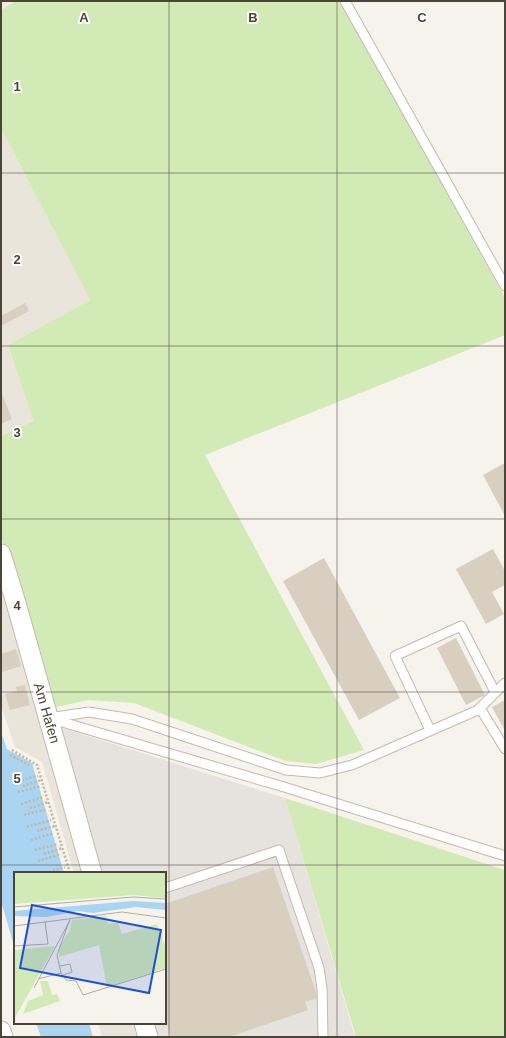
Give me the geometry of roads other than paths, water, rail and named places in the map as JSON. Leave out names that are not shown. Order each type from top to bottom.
[{"type":"street","name":"Am Hafen","points":[[1,554],[92,872]]},
{"type":"street","points":[[144,1024],[148,1037]]},
{"type":"street","points":[[1,1031],[3,1037]]},
{"type":"lane","points":[[345,1],[505,286]]},
{"type":"lane","points":[[430,730],[395,656],[461,626],[495,692]]},
{"type":"lane","points":[[49,718],[89,712],[132,719],[286,770],[320,773],[352,765],[478,710],[505,683]]},
{"type":"lane","points":[[480,708],[505,749]]},
{"type":"lane","points":[[49,718],[284,787],[505,856]]},
{"type":"lane","points":[[166,888],[279,850],[319,968],[322,988],[323,1037]]},
{"type":"water","points":[[1,732],[7,749],[32,763],[64,872],[14,872],[14,946],[1,901]]},
{"type":"water","points":[[36,1024],[89,1024],[93,1037],[41,1037]]}]
